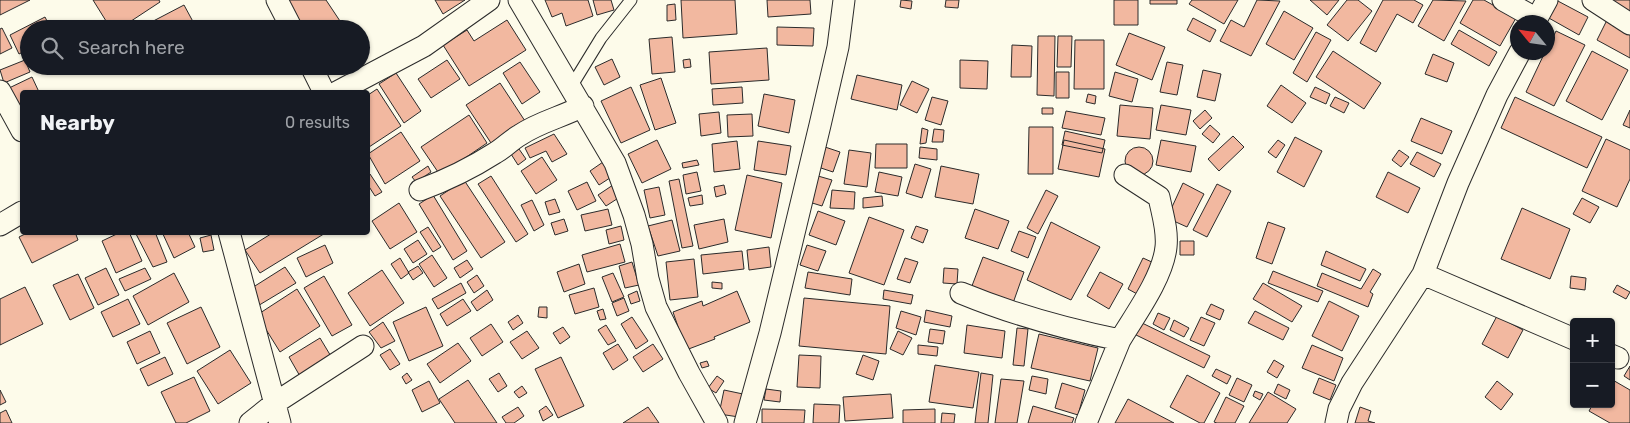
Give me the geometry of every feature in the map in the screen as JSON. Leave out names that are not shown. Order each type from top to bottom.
[{"type":"street","points":[[277,0],[287,20]]},
{"type":"street","points":[[370,74],[424,46],[489,0]]},
{"type":"street","points":[[519,0],[615,163],[625,186],[638,229],[656,307],[689,373],[717,423]]},
{"type":"street","points":[[745,423],[770,333],[820,125],[838,47],[844,0]]},
{"type":"street","points":[[1503,0],[1527,15]]},
{"type":"street","points":[[1539,15],[1547,0]]},
{"type":"street","points":[[1593,0],[1630,24]]},
{"type":"street","points":[[1336,423],[1339,409],[1352,383],[1423,274],[1458,183],[1497,95],[1516,60]]},
{"type":"street","points":[[316,75],[323,90]]},
{"type":"street","points":[[340,90],[369,75]]},
{"type":"street","points":[[0,91],[20,127]]},
{"type":"street","points":[[420,190],[454,177],[497,153],[520,135],[582,106]]},
{"type":"street","points":[[1086,423],[1120,340],[1155,280],[1166,248],[1166,234],[1159,197],[1125,174]]},
{"type":"street","points":[[0,225],[20,213]]},
{"type":"street","points":[[230,235],[277,413]]},
{"type":"street","points":[[1423,274],[1570,337]]},
{"type":"street","points":[[961,293],[1037,319],[1086,333],[1120,340]]},
{"type":"street","points":[[250,423],[277,413],[363,346]]},
{"type":"lane","points":[[571,86],[601,38],[631,0]]},
{"type":"building","points":[[0,0],[30,0],[0,15]]},
{"type":"building","points":[[93,0],[159,0],[160,2],[133,20],[105,20]]},
{"type":"building","points":[[286,0],[326,0],[339,20],[297,20]]},
{"type":"building","points":[[435,0],[465,0],[443,14]]},
{"type":"building","points":[[545,0],[588,0],[593,16],[566,26],[562,13],[552,17]]},
{"type":"building","points":[[593,0],[611,0],[614,10],[597,15]]},
{"type":"building","points":[[681,0],[735,0],[737,34],[683,38]]},
{"type":"building","points":[[767,0],[810,0],[811,14],[768,17]]},
{"type":"building","points":[[901,0],[912,1],[911,9],[900,7]]},
{"type":"building","points":[[946,0],[959,0],[958,8],[945,7]]},
{"type":"building","points":[[1114,0],[1138,0],[1138,25],[1114,25]]},
{"type":"building","points":[[1150,0],[1177,0],[1177,4],[1150,4]]},
{"type":"building","points":[[1192,0],[1238,0],[1224,24],[1189,4]]},
{"type":"building","points":[[1257,0],[1280,1],[1251,56],[1220,41],[1231,20],[1244,27]]},
{"type":"building","points":[[1310,0],[1339,0],[1327,15]]},
{"type":"building","points":[[1347,0],[1358,0],[1372,11],[1348,41],[1327,25]]},
{"type":"building","points":[[1383,0],[1414,0],[1423,5],[1413,23],[1397,14],[1376,52],[1360,43]]},
{"type":"building","points":[[1433,0],[1466,1],[1444,41],[1418,26]]},
{"type":"building","points":[[1473,0],[1484,0],[1511,15],[1510,28],[1500,46],[1460,23]]},
{"type":"building","points":[[1556,0],[1588,17],[1579,35],[1555,22],[1555,15],[1548,15]]},
{"type":"building","points":[[1597,0],[1630,0],[1630,18]]},
{"type":"building","points":[[675,4],[676,20],[667,21],[667,5]]},
{"type":"building","points":[[184,5],[192,20],[155,20]]},
{"type":"building","points":[[1284,11],[1313,28],[1294,60],[1266,44]]},
{"type":"building","points":[[1193,18],[1216,30],[1210,42],[1187,30]]},
{"type":"building","points":[[507,20],[526,50],[469,86],[443,45],[467,30],[474,41]]},
{"type":"building","points":[[1607,20],[1630,33],[1630,58],[1597,40]]},
{"type":"building","points":[[777,27],[814,28],[813,46],[777,45]]},
{"type":"building","points":[[2,28],[12,48],[0,54],[0,29]]},
{"type":"building","points":[[20,30],[20,54],[19,54],[10,35]]},
{"type":"building","points":[[1459,30],[1497,52],[1489,66],[1451,44]]},
{"type":"building","points":[[1556,31],[1585,45],[1554,106],[1526,92],[1541,60],[1555,60]]},
{"type":"building","points":[[1316,32],[1331,40],[1307,82],[1293,73]]},
{"type":"building","points":[[1129,33],[1165,47],[1152,80],[1116,65]]},
{"type":"building","points":[[1038,36],[1055,36],[1054,96],[1037,95]]},
{"type":"building","points":[[1058,36],[1072,36],[1071,67],[1057,67]]},
{"type":"building","points":[[672,37],[675,72],[652,74],[649,39]]},
{"type":"building","points":[[1075,40],[1104,40],[1104,89],[1074,89]]},
{"type":"building","points":[[1012,45],[1032,46],[1031,77],[1011,77]]},
{"type":"building","points":[[767,48],[769,80],[711,84],[709,52]]},
{"type":"building","points":[[1333,51],[1381,83],[1364,109],[1316,77]]},
{"type":"building","points":[[1592,51],[1628,70],[1602,120],[1566,101]]},
{"type":"building","points":[[1433,54],[1454,63],[1447,82],[1425,74]]},
{"type":"building","points":[[612,59],[620,77],[604,85],[595,67]]},
{"type":"building","points":[[690,59],[691,67],[684,68],[683,60]]},
{"type":"building","points":[[447,60],[460,79],[431,98],[418,79]]},
{"type":"building","points":[[960,60],[988,61],[987,89],[960,88]]},
{"type":"building","points":[[20,62],[20,75],[23,75],[4,83],[0,70]]},
{"type":"building","points":[[520,62],[540,92],[522,104],[503,73]]},
{"type":"building","points":[[1167,62],[1183,65],[1177,95],[1160,92]]},
{"type":"building","points":[[1203,70],[1221,74],[1215,101],[1197,97]]},
{"type":"building","points":[[1056,72],[1069,72],[1069,98],[1056,98]]},
{"type":"building","points":[[1115,72],[1138,79],[1132,102],[1109,96]]},
{"type":"building","points":[[396,73],[421,111],[404,123],[379,84]]},
{"type":"building","points":[[857,75],[902,85],[897,110],[851,99]]},
{"type":"building","points":[[32,77],[38,90],[20,90],[20,110],[18,112],[7,89]]},
{"type":"building","points":[[661,78],[676,123],[655,130],[640,85]]},
{"type":"building","points":[[912,81],[929,89],[917,113],[900,105]]},
{"type":"building","points":[[500,83],[525,121],[491,143],[466,105]]},
{"type":"building","points":[[1281,85],[1306,103],[1292,123],[1267,106]]},
{"type":"building","points":[[631,87],[650,130],[621,143],[601,101]]},
{"type":"building","points":[[742,87],[743,103],[713,105],[712,89]]},
{"type":"building","points":[[1315,87],[1330,94],[1326,104],[1310,97]]},
{"type":"building","points":[[377,89],[401,126],[370,146],[370,94]]},
{"type":"building","points":[[764,94],[795,100],[789,133],[758,126]]},
{"type":"building","points":[[1088,94],[1096,96],[1095,104],[1086,102]]},
{"type":"building","points":[[932,97],[948,101],[941,125],[925,120]]},
{"type":"building","points":[[1335,97],[1349,103],[1344,113],[1330,106]]},
{"type":"building","points":[[1515,97],[1602,137],[1587,168],[1501,128]]},
{"type":"building","points":[[1120,105],[1153,108],[1150,139],[1117,136]]},
{"type":"building","points":[[1161,105],[1191,110],[1186,135],[1156,130]]},
{"type":"building","points":[[1042,108],[1053,108],[1053,114],[1042,114]]},
{"type":"building","points":[[1205,110],[1212,118],[1200,129],[1193,121]]},
{"type":"building","points":[[1630,110],[1630,128],[1623,125]]},
{"type":"building","points":[[1066,111],[1105,118],[1101,135],[1062,128]]},
{"type":"building","points":[[719,112],[721,133],[701,136],[699,114]]},
{"type":"building","points":[[752,114],[753,136],[728,137],[727,115]]},
{"type":"building","points":[[469,115],[487,143],[440,175],[421,147]]},
{"type":"building","points":[[1421,118],[1452,131],[1442,154],[1411,141]]},
{"type":"building","points":[[1210,125],[1220,134],[1213,143],[1202,134]]},
{"type":"building","points":[[1029,127],[1053,127],[1053,174],[1028,174]]},
{"type":"building","points":[[922,128],[928,130],[926,143],[920,144]]},
{"type":"building","points":[[934,129],[944,130],[943,142],[932,142]]},
{"type":"building","points":[[1065,131],[1105,140],[1102,153],[1062,145]]},
{"type":"building","points":[[401,132],[420,161],[385,184],[370,158],[370,153]]},
{"type":"building","points":[[554,134],[567,154],[552,162],[546,151],[530,158],[525,148]]},
{"type":"building","points":[[1233,136],[1244,147],[1219,171],[1208,159]]},
{"type":"building","points":[[1295,137],[1322,151],[1304,187],[1277,172]]},
{"type":"building","points":[[1606,139],[1630,150],[1630,179],[1617,207],[1582,191]]},
{"type":"building","points":[[657,140],[671,169],[642,183],[628,154]]},
{"type":"building","points":[[1064,140],[1105,149],[1099,177],[1058,169]]},
{"type":"building","points":[[1161,140],[1196,146],[1191,172],[1156,165]]},
{"type":"building","points":[[1278,140],[1285,145],[1276,158],[1268,152]]},
{"type":"building","points":[[737,141],[740,169],[714,172],[712,144]]},
{"type":"building","points":[[758,141],[791,146],[786,175],[754,170]]},
{"type":"building","points":[[876,144],[907,144],[907,168],[875,168]]},
{"type":"building","points":[[825,147],[840,152],[833,172],[818,167]]},
{"type":"building","points":[[920,147],[937,149],[937,160],[919,158]]},
{"type":"building","points":[[1139,147],[1149,151],[1153,161],[1149,171],[1139,175],[1129,171],[1125,161],[1129,151]]},
{"type":"building","points":[[519,149],[526,159],[518,165],[511,154]]},
{"type":"building","points":[[849,150],[871,153],[867,187],[844,184]]},
{"type":"building","points":[[1399,150],[1409,157],[1401,167],[1392,160]]},
{"type":"building","points":[[1417,152],[1441,164],[1434,177],[1410,164]]},
{"type":"building","points":[[542,157],[557,180],[536,194],[521,171]]},
{"type":"building","points":[[697,160],[699,165],[683,168],[682,163]]},
{"type":"building","points":[[603,162],[613,176],[599,185],[590,171]]},
{"type":"building","points":[[915,164],[931,169],[922,198],[906,193]]},
{"type":"building","points":[[428,166],[431,172],[416,182],[412,177]]},
{"type":"building","points":[[941,166],[979,174],[973,204],[935,197]]},
{"type":"building","points":[[697,172],[701,191],[686,194],[683,175]]},
{"type":"building","points":[[879,172],[902,177],[898,196],[875,192]]},
{"type":"building","points":[[1388,172],[1420,188],[1408,213],[1376,197]]},
{"type":"building","points":[[370,174],[382,192],[375,196],[370,188]]},
{"type":"building","points":[[747,175],[782,183],[771,238],[735,230]]},
{"type":"building","points":[[491,176],[528,234],[516,242],[478,184]]},
{"type":"building","points":[[818,176],[832,180],[822,206],[809,202]]},
{"type":"building","points":[[679,179],[693,246],[682,248],[669,181]]},
{"type":"building","points":[[464,180],[505,242],[481,258],[440,196]]},
{"type":"building","points":[[587,182],[596,201],[577,210],[568,191]]},
{"type":"building","points":[[616,183],[623,195],[606,206],[598,195]]},
{"type":"building","points":[[1183,183],[1204,194],[1187,227],[1167,218]]},
{"type":"building","points":[[1217,184],[1231,191],[1207,237],[1193,230]]},
{"type":"building","points":[[724,185],[726,194],[716,197],[714,187]]},
{"type":"building","points":[[659,187],[665,215],[650,218],[644,190]]},
{"type":"building","points":[[832,190],[855,192],[854,209],[830,208]]},
{"type":"building","points":[[1046,190],[1058,196],[1038,234],[1027,228]]},
{"type":"building","points":[[433,195],[467,251],[453,260],[419,204]]},
{"type":"building","points":[[702,195],[703,204],[690,206],[688,198]]},
{"type":"building","points":[[882,196],[883,206],[863,208],[863,198]]},
{"type":"building","points":[[1582,198],[1599,207],[1590,223],[1573,214]]},
{"type":"building","points":[[555,199],[560,212],[549,215],[545,202]]},
{"type":"building","points":[[532,200],[544,225],[534,231],[521,205]]},
{"type":"building","points":[[399,203],[417,232],[390,249],[372,221]]},
{"type":"building","points":[[1522,208],[1570,229],[1550,279],[1501,259]]},
{"type":"building","points":[[608,209],[612,225],[585,231],[581,215]]},
{"type":"building","points":[[975,209],[1009,221],[998,249],[965,238]]},
{"type":"building","points":[[818,211],[845,221],[836,245],[809,235]]},
{"type":"building","points":[[869,217],[904,230],[884,285],[849,273]]},
{"type":"building","points":[[564,219],[568,231],[555,235],[551,223]]},
{"type":"building","points":[[724,219],[728,242],[699,249],[694,225]]},
{"type":"building","points":[[672,220],[680,251],[658,256],[648,226]]},
{"type":"building","points":[[1051,222],[1100,247],[1071,300],[1027,280]]},
{"type":"building","points":[[1268,222],[1285,228],[1272,264],[1256,258]]},
{"type":"building","points":[[621,226],[624,240],[609,244],[606,230]]},
{"type":"building","points":[[916,226],[928,230],[923,243],[911,238]]},
{"type":"building","points":[[428,227],[441,247],[433,252],[420,232]]},
{"type":"building","points":[[1019,231],[1036,237],[1028,258],[1011,251]]},
{"type":"building","points":[[23,235],[76,235],[78,240],[32,263],[19,237]]},
{"type":"building","points":[[115,235],[130,235],[142,261],[116,273],[102,241]]},
{"type":"building","points":[[137,235],[156,235],[167,262],[153,267]]},
{"type":"building","points":[[163,235],[189,235],[195,247],[174,258]]},
{"type":"building","points":[[211,235],[214,250],[203,252],[200,238]]},
{"type":"building","points":[[269,235],[322,235],[260,273],[245,250]]},
{"type":"building","points":[[418,240],[427,254],[413,263],[404,249]]},
{"type":"building","points":[[1180,241],[1194,241],[1194,255],[1180,255]]},
{"type":"building","points":[[620,244],[625,262],[587,272],[582,255]]},
{"type":"building","points":[[325,245],[333,263],[306,277],[297,258]]},
{"type":"building","points":[[807,245],[826,251],[818,271],[800,265]]},
{"type":"building","points":[[769,247],[771,267],[749,270],[747,250]]},
{"type":"building","points":[[742,251],[744,269],[703,274],[701,255]]},
{"type":"building","points":[[1326,251],[1366,269],[1360,281],[1321,265]]},
{"type":"building","points":[[432,255],[447,278],[434,287],[419,264]]},
{"type":"building","points":[[983,257],[1024,272],[1012,306],[970,291]]},
{"type":"building","points":[[400,258],[409,273],[401,279],[391,264]]},
{"type":"building","points":[[905,258],[918,262],[910,283],[897,279]]},
{"type":"building","points":[[1143,258],[1154,263],[1139,295],[1128,289]]},
{"type":"building","points":[[694,259],[698,297],[670,300],[666,262]]},
{"type":"building","points":[[467,260],[473,269],[460,278],[454,268]]},
{"type":"building","points":[[632,262],[639,285],[625,288],[619,266]]},
{"type":"building","points":[[579,264],[585,284],[564,292],[557,272]]},
{"type":"building","points":[[418,266],[423,273],[413,280],[408,272]]},
{"type":"building","points":[[285,267],[296,283],[256,307],[247,291]]},
{"type":"building","points":[[106,268],[119,295],[98,305],[85,278]]},
{"type":"building","points":[[145,268],[151,279],[125,291],[119,279]]},
{"type":"building","points":[[944,268],[958,269],[957,284],[943,283]]},
{"type":"building","points":[[1373,269],[1381,274],[1370,292],[1373,294],[1368,307],[1317,286],[1322,273],[1361,289]]},
{"type":"building","points":[[382,270],[404,303],[370,326],[348,293]]},
{"type":"building","points":[[1273,271],[1323,291],[1318,302],[1268,283]]},
{"type":"building","points":[[808,272],[852,279],[850,295],[805,288]]},
{"type":"building","points":[[1100,272],[1123,284],[1109,309],[1087,296]]},
{"type":"building","points":[[174,273],[189,302],[148,325],[133,296]]},
{"type":"building","points":[[613,273],[624,297],[612,302],[602,277]]},
{"type":"building","points":[[78,274],[94,308],[70,320],[53,285]]},
{"type":"building","points":[[477,275],[484,286],[474,293],[467,282]]},
{"type":"building","points":[[324,276],[352,325],[332,336],[304,288]]},
{"type":"building","points":[[1571,276],[1586,278],[1585,290],[1570,288]]},
{"type":"building","points":[[712,282],[722,283],[722,289],[712,288]]},
{"type":"building","points":[[461,283],[466,293],[438,309],[432,299]]},
{"type":"building","points":[[1263,283],[1302,306],[1292,322],[1253,299]]},
{"type":"building","points":[[1617,285],[1630,292],[1626,299],[1613,292]]},
{"type":"building","points":[[25,287],[43,324],[0,345],[0,299]]},
{"type":"building","points":[[594,288],[599,307],[575,314],[569,295]]},
{"type":"building","points":[[297,289],[320,326],[280,352],[257,315]]},
{"type":"building","points":[[487,290],[493,300],[477,311],[471,302]]},
{"type":"building","points":[[884,290],[913,295],[911,304],[883,299]]},
{"type":"building","points":[[637,291],[640,301],[631,304],[628,295]]},
{"type":"building","points":[[737,291],[750,322],[714,337],[715,339],[686,350],[673,312],[702,301],[703,306]]},
{"type":"building","points":[[624,298],[629,311],[617,316],[612,303]]},
{"type":"building","points":[[804,298],[890,306],[886,354],[799,346]]},
{"type":"building","points":[[128,299],[140,324],[113,337],[101,312]]},
{"type":"building","points":[[463,299],[471,311],[447,326],[440,314]]},
{"type":"building","points":[[1329,301],[1359,316],[1342,351],[1312,336]]},
{"type":"building","points":[[1211,304],[1224,310],[1220,320],[1206,314]]},
{"type":"building","points":[[201,307],[220,347],[187,364],[167,323]]},
{"type":"building","points":[[426,307],[443,346],[409,361],[393,322]]},
{"type":"building","points":[[539,307],[547,307],[547,318],[538,317]]},
{"type":"building","points":[[603,309],[606,319],[600,320],[597,311]]},
{"type":"building","points":[[926,310],[952,316],[950,327],[924,322]]},
{"type":"building","points":[[901,311],[921,317],[916,335],[896,328]]},
{"type":"building","points":[[1255,311],[1289,328],[1283,340],[1248,323]]},
{"type":"building","points":[[1158,313],[1170,318],[1164,330],[1153,324]]},
{"type":"building","points":[[518,315],[523,323],[513,330],[508,322]]},
{"type":"building","points":[[1497,316],[1523,330],[1508,358],[1482,344]]},
{"type":"building","points":[[632,317],[648,341],[636,349],[621,324]]},
{"type":"building","points":[[1201,317],[1215,323],[1204,346],[1190,340]]},
{"type":"building","points":[[1174,320],[1189,328],[1184,337],[1170,330]]},
{"type":"building","points":[[383,322],[395,341],[381,348],[369,332]]},
{"type":"building","points":[[1140,322],[1210,356],[1204,368],[1134,334]]},
{"type":"building","points":[[491,324],[503,342],[482,356],[470,338]]},
{"type":"building","points":[[606,325],[616,341],[608,345],[598,330]]},
{"type":"building","points":[[967,325],[1005,331],[1002,358],[964,353]]},
{"type":"building","points":[[563,327],[570,337],[560,344],[553,333]]},
{"type":"building","points":[[1017,328],[1028,329],[1024,366],[1013,365]]},
{"type":"building","points":[[930,329],[945,331],[943,344],[928,342]]},
{"type":"building","points":[[150,331],[160,353],[137,364],[127,342]]},
{"type":"building","points":[[527,331],[539,348],[522,359],[510,342]]},
{"type":"building","points":[[898,331],[912,338],[903,355],[890,349]]},
{"type":"building","points":[[1039,334],[1098,348],[1090,381],[1031,368]]},
{"type":"building","points":[[320,338],[332,358],[301,378],[289,357]]},
{"type":"building","points":[[458,343],[471,361],[440,383],[427,364]]},
{"type":"building","points":[[618,344],[628,360],[613,370],[603,353]]},
{"type":"building","points":[[653,344],[663,359],[643,372],[633,357]]},
{"type":"building","points":[[918,345],[938,347],[937,356],[918,354]]},
{"type":"building","points":[[1312,345],[1343,358],[1334,381],[1302,368]]},
{"type":"building","points":[[390,349],[400,364],[390,370],[380,355]]},
{"type":"building","points":[[230,350],[251,383],[218,404],[197,371]]},
{"type":"building","points":[[799,355],[821,356],[820,388],[797,387]]},
{"type":"building","points":[[863,355],[879,361],[873,380],[856,374]]},
{"type":"building","points":[[165,357],[173,374],[148,386],[140,369]]},
{"type":"building","points":[[561,357],[584,406],[558,418],[535,369]]},
{"type":"building","points":[[1274,360],[1284,366],[1277,378],[1267,372]]},
{"type":"building","points":[[707,361],[709,366],[702,368],[700,363]]},
{"type":"building","points":[[935,365],[979,372],[973,408],[929,402]]},
{"type":"building","points":[[1630,366],[1630,380],[1624,376]]},
{"type":"building","points":[[1216,369],[1231,376],[1227,384],[1212,376]]},
{"type":"building","points":[[407,373],[412,380],[406,384],[402,377]]},
{"type":"building","points":[[499,373],[507,386],[498,392],[489,379]]},
{"type":"building","points":[[981,373],[993,375],[988,423],[975,423]]},
{"type":"building","points":[[1187,375],[1220,393],[1204,423],[1200,423],[1170,407]]},
{"type":"building","points":[[717,376],[724,381],[716,393],[708,388]]},
{"type":"building","points":[[1032,376],[1048,379],[1046,394],[1029,390]]},
{"type":"building","points":[[194,377],[210,411],[186,423],[176,423],[161,392]]},
{"type":"building","points":[[1237,378],[1252,385],[1244,402],[1229,395]]},
{"type":"building","points":[[1319,378],[1336,385],[1330,400],[1313,393]]},
{"type":"building","points":[[1001,379],[1024,381],[1017,423],[995,423]]},
{"type":"building","points":[[468,380],[497,423],[455,423],[439,399]]},
{"type":"building","points":[[429,381],[440,403],[422,412],[412,390]]},
{"type":"building","points":[[1497,381],[1513,394],[1501,410],[1485,397]]},
{"type":"building","points":[[1615,381],[1630,390],[1630,423],[1610,423],[1589,411],[1591,408],[1615,408]]},
{"type":"building","points":[[1062,383],[1085,390],[1078,415],[1055,408]]},
{"type":"building","points":[[1278,384],[1290,390],[1286,399],[1274,393]]},
{"type":"building","points":[[522,386],[527,393],[519,398],[514,392]]},
{"type":"building","points":[[766,389],[781,391],[780,402],[764,400]]},
{"type":"building","points":[[0,390],[6,402],[0,405]]},
{"type":"building","points":[[724,390],[743,394],[739,417],[719,414]]},
{"type":"building","points":[[1255,391],[1263,394],[1260,400],[1253,396]]},
{"type":"building","points":[[1268,392],[1296,409],[1287,423],[1249,423]]},
{"type":"building","points":[[891,394],[893,418],[845,421],[843,397]]},
{"type":"building","points":[[1226,397],[1244,406],[1235,423],[1214,422]]},
{"type":"building","points":[[1128,399],[1174,423],[1115,423]]},
{"type":"building","points":[[814,404],[840,405],[839,423],[813,423]]},
{"type":"building","points":[[546,406],[553,415],[543,421],[539,411]]},
{"type":"building","points":[[1033,406],[1074,418],[1072,423],[1028,423]]},
{"type":"building","points":[[518,407],[524,416],[514,423],[506,423],[502,417]]},
{"type":"building","points":[[648,407],[659,423],[623,423]]},
{"type":"building","points":[[1360,407],[1371,411],[1368,421],[1375,423],[1355,423]]},
{"type":"building","points":[[762,409],[805,410],[804,423],[762,423]]},
{"type":"building","points":[[935,409],[935,423],[903,423],[903,410]]},
{"type":"building","points":[[6,410],[12,423],[0,423],[0,413]]},
{"type":"building","points":[[942,413],[955,414],[954,423],[941,423]]}]
